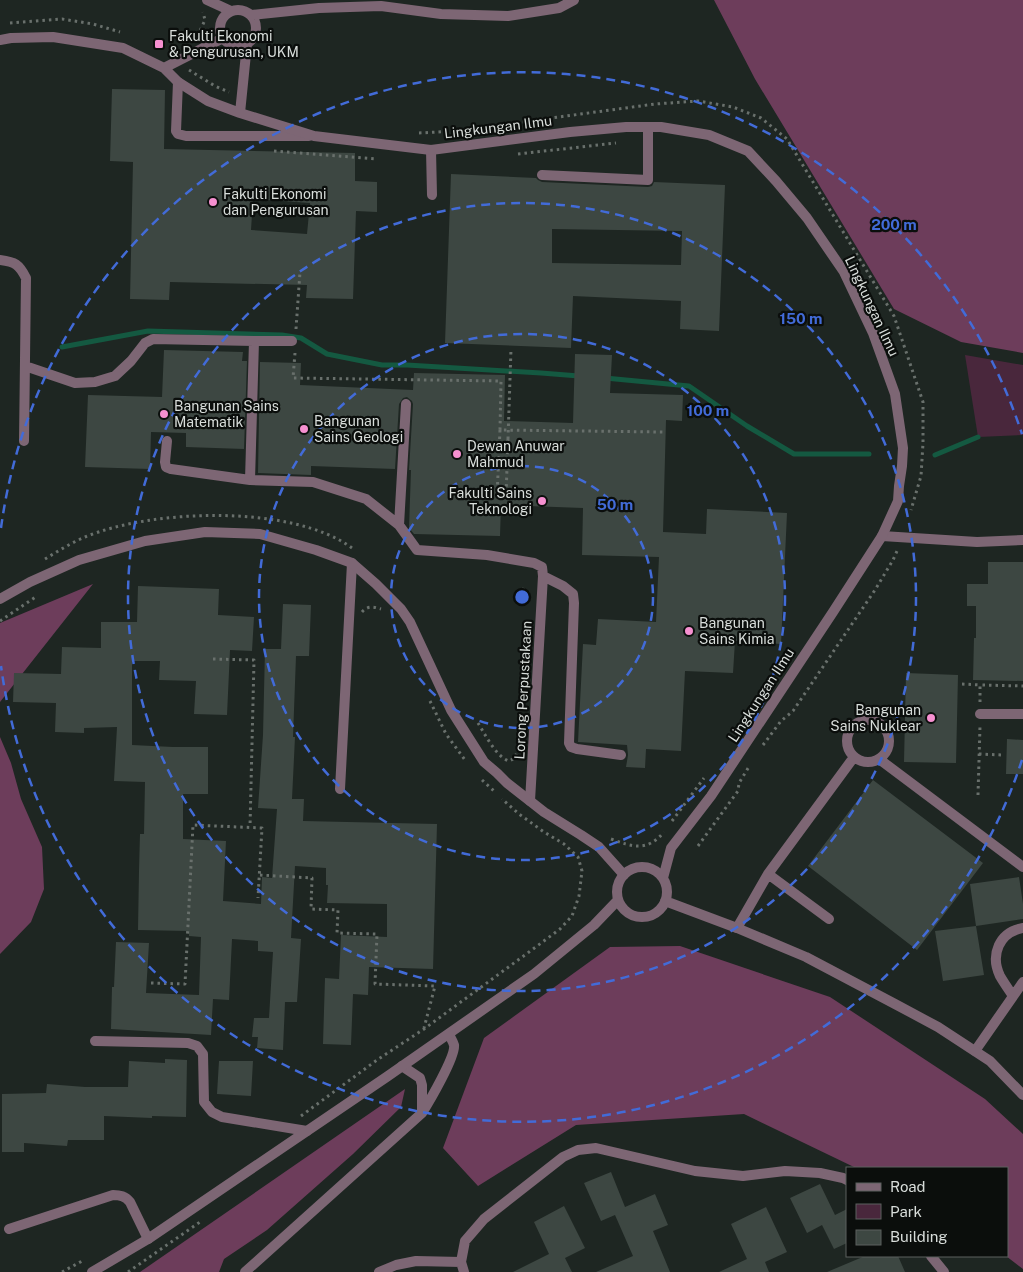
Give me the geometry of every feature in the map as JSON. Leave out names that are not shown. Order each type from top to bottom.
[{"type":"street","points":[[251,15],[319,8],[380,6],[441,14],[508,16],[559,8],[574,0]]},
{"type":"street","points":[[205,5],[231,11]]},
{"type":"street","points":[[236,9],[242,10],[251,15],[256,25],[252,40],[242,46],[231,45],[223,38],[219,28],[222,17],[231,11],[236,9]]},
{"type":"street","name":"Lingkungan Ilmu","points":[[0,40],[53,37],[123,48],[164,68],[178,82],[208,101],[314,136],[431,150],[570,132],[626,127],[661,127],[709,135],[748,152],[776,181],[807,218],[844,272],[873,333],[895,394],[903,448],[898,500],[882,536],[711,796],[671,848],[663,878]]},
{"type":"street","points":[[164,68],[223,38]]},
{"type":"street","points":[[240,113],[247,44]]},
{"type":"street","points":[[178,82],[176,132],[178,134],[186,136],[314,136]]},
{"type":"street","points":[[542,175],[648,180],[648,127]]},
{"type":"street","points":[[431,150],[432,195]]},
{"type":"street","points":[[0,260],[12,262],[20,268],[26,278],[24,441]]},
{"type":"street","points":[[25,366],[75,383],[96,382],[115,376],[131,361],[145,343],[153,339],[294,343]]},
{"type":"street","points":[[250,480],[254,341]]},
{"type":"street","points":[[399,525],[406,404]]},
{"type":"street","points":[[167,441],[164,462],[166,467],[171,469],[250,480],[313,482],[366,499],[399,525],[417,550],[487,555],[534,563],[542,567],[543,576],[563,586],[573,594],[569,743],[571,747],[577,749],[621,755]]},
{"type":"street","points":[[0,599],[30,582],[79,560],[145,541],[205,532],[260,534],[316,550],[352,563],[401,609],[410,622],[451,710],[484,762],[544,812],[599,847],[624,875]]},
{"type":"street","points":[[882,536],[977,542],[1023,540]]},
{"type":"street","points":[[340,789],[352,563]]},
{"type":"street","name":"Lorong Perpustakaan","points":[[530,801],[543,576]]},
{"type":"street","points":[[980,714],[1023,714]]},
{"type":"street","points":[[866,720],[873,721],[885,728],[889,742],[885,754],[880,759],[866,763],[854,757],[847,745],[849,731],[854,726],[866,720]]},
{"type":"street","points":[[738,928],[768,874],[854,757]]},
{"type":"street","points":[[880,759],[1023,867]]},
{"type":"street","points":[[637,867],[651,868],[658,873],[663,878],[667,893],[665,902],[660,909],[646,917],[637,917],[629,914],[622,908],[616,894],[617,887],[624,875],[637,867]]},
{"type":"street","points":[[768,874],[829,919]]},
{"type":"street","points":[[92,1272],[148,1239],[449,1034],[539,970],[594,925],[618,900]]},
{"type":"street","points":[[665,902],[738,928],[806,957],[938,1027],[990,1061],[1023,1095]]},
{"type":"street","points":[[1013,996],[999,975],[996,952],[1007,934],[1023,928]]},
{"type":"street","points":[[975,1051],[1023,982]]},
{"type":"street","points":[[245,1272],[422,1113],[435,1092],[452,1054],[454,1045],[449,1034]]},
{"type":"street","points":[[95,1041],[188,1043],[197,1046],[203,1054],[204,1102],[212,1112],[222,1117],[307,1131]]},
{"type":"street","points":[[402,1066],[420,1078],[422,1085],[422,1113]]},
{"type":"street","points":[[379,1272],[396,1265],[416,1262],[462,1267],[465,1241],[484,1219],[563,1157],[578,1150],[596,1148],[695,1171],[743,1176],[785,1171],[811,1172],[846,1180]]},
{"type":"street","points":[[9,1229],[113,1195],[121,1195],[130,1202],[148,1239]]},
{"type":"street","points":[[932,1257],[944,1272]]},
{"type":"path","points":[[194,36],[199,33],[205,20],[205,5]]},
{"type":"path","points":[[518,154],[621,143]]},
{"type":"path","points":[[271,151],[385,159]]},
{"type":"path","points":[[296,329],[300,272]]},
{"type":"path","points":[[294,343],[293,378],[501,381],[497,496],[506,496],[511,349]]},
{"type":"path","points":[[500,430],[663,432]]},
{"type":"path","points":[[698,846],[738,791],[739,783],[756,755],[781,721],[793,711],[875,590],[897,550]]},
{"type":"path","points":[[0,621],[37,596]]},
{"type":"path","points":[[360,614],[365,608],[373,606],[382,609],[387,614]]},
{"type":"path","points":[[213,658],[254,660],[250,827]]},
{"type":"path","points":[[962,684],[980,685]]},
{"type":"path","points":[[430,700],[446,734],[459,754],[470,766]]},
{"type":"path","points":[[744,747],[756,755]]},
{"type":"path","points":[[978,754],[1002,755]]},
{"type":"path","points":[[608,838],[629,845],[643,847],[653,843],[662,835],[706,776]]},
{"type":"path","points":[[285,1128],[560,929],[572,916],[579,896],[582,871],[578,857],[564,844],[519,814],[486,785],[481,778]]},
{"type":"path","points":[[151,983],[185,984],[193,825],[262,828],[258,898]]},
{"type":"path","points":[[260,875],[312,878],[311,909],[338,910],[336,933],[377,934],[375,984],[435,986],[424,1029]]},
{"type":"path","points":[[62,1272],[68,1271],[84,1260]]},
{"type":"green space","points":[[965,355],[1023,365],[1023,435],[978,437]]},
{"type":"shaded area","points":[[714,0],[1023,0],[1023,353],[961,342],[894,309],[755,79]]},
{"type":"shaded area","points":[[93,584],[0,702],[0,623]]},
{"type":"shaded area","points":[[0,737],[11,763],[21,799],[42,847],[44,889],[31,922],[0,954]]},
{"type":"shaded area","points":[[680,946],[830,997],[985,1099],[1023,1134],[1023,1269],[1007,1257],[1008,1167],[854,1167],[744,1114],[576,1125],[478,1186],[443,1148],[484,1038],[610,947]]},
{"type":"shaded area","points":[[405,1089],[401,1107],[353,1154],[267,1230],[224,1259],[219,1272],[140,1272]]},
{"type":"building","points":[[112,89],[165,90],[164,149],[355,153],[355,181],[377,182],[377,212],[356,211],[353,299],[306,298],[307,285],[170,282],[169,300],[130,299],[133,162],[110,161]],"holes":[[[253,199],[310,203],[307,234],[251,230]]]},
{"type":"building","points":[[451,174],[536,178],[542,182],[648,187],[652,186],[654,182],[725,185],[719,331],[680,329],[681,301],[573,296],[571,348],[445,343]],"holes":[[[552,229],[682,231],[681,265],[552,263]]]},
{"type":"building","name":"Bangunan Sains Matematik","points":[[164,350],[243,352],[242,361],[247,361],[244,449],[186,447],[186,433],[151,432],[150,469],[85,467],[88,395],[162,397]]},
{"type":"building","points":[[575,354],[612,355],[610,393],[683,395],[682,421],[666,420],[663,532],[706,534],[707,509],[787,513],[781,644],[735,641],[733,673],[685,671],[681,751],[646,749],[645,768],[626,767],[627,745],[578,742],[583,644],[596,645],[598,619],[656,622],[659,557],[582,555],[583,508],[501,505],[500,536],[414,534],[409,528],[411,470],[409,470],[413,404],[407,397],[403,398],[399,404],[395,469],[311,466],[311,475],[258,473],[260,362],[301,363],[300,385],[413,390],[414,373],[505,375],[504,421],[573,423]]},
{"type":"building","points":[[988,562],[1023,562],[1023,681],[973,680],[976,606],[967,606],[967,584],[988,584]]},
{"type":"building","points":[[138,586],[219,589],[218,615],[254,617],[252,651],[230,650],[227,715],[194,714],[196,681],[159,680],[160,661],[132,661],[132,745],[208,747],[208,794],[183,794],[183,839],[226,841],[223,901],[261,904],[262,877],[272,878],[277,809],[258,808],[263,735],[265,649],[281,649],[283,604],[311,605],[309,656],[296,656],[293,737],[295,737],[292,799],[304,799],[303,821],[437,824],[433,969],[369,967],[368,995],[353,994],[351,1045],[323,1044],[325,978],[339,979],[341,935],[387,937],[387,904],[327,903],[328,885],[326,885],[326,868],[295,866],[291,938],[301,939],[297,1002],[285,1002],[283,1050],[257,1048],[258,1037],[252,1037],[254,1018],[269,1018],[273,952],[258,951],[258,941],[232,939],[229,1000],[213,999],[211,1035],[111,1029],[116,942],[149,943],[146,993],[199,995],[201,937],[189,936],[189,931],[138,930],[140,834],[144,834],[145,782],[114,781],[117,727],[84,728],[84,733],[55,732],[56,703],[13,702],[14,673],[61,674],[62,647],[101,648],[101,622],[137,622]]},
{"type":"building","name":"Bangunan Sains Nuklear","points":[[906,673],[958,675],[956,763],[904,762]]},
{"type":"building","points":[[1007,739],[1023,740],[1023,774],[1006,774]]},
{"type":"building","points":[[873,780],[983,863],[917,950],[808,866]]},
{"type":"building","points":[[1019,877],[1023,919],[976,926],[970,884]]},
{"type":"building","points":[[976,926],[984,975],[943,981],[935,931]]},
{"type":"building","points":[[165,1059],[187,1060],[186,1117],[104,1116],[104,1140],[68,1140],[67,1146],[24,1143],[24,1152],[2,1152],[2,1094],[46,1093],[47,1084],[85,1087],[128,1087],[129,1061],[165,1063]]},
{"type":"building","points":[[219,1061],[253,1061],[251,1096],[217,1094]]},
{"type":"building","points":[[611,1172],[625,1207],[655,1194],[668,1225],[653,1231],[670,1272],[596,1272],[633,1256],[615,1215],[601,1221],[584,1183]]},
{"type":"building","points":[[820,1184],[835,1215],[846,1210],[846,1243],[834,1249],[822,1225],[807,1233],[790,1198]]},
{"type":"building","points":[[564,1206],[585,1248],[565,1258],[572,1272],[513,1272],[549,1254],[534,1222]]},
{"type":"building","points":[[766,1207],[787,1252],[765,1262],[769,1272],[719,1272],[747,1259],[731,1224]]},
{"type":"building","points":[[863,1257],[898,1257],[905,1272],[827,1272]]},
{"type":"waterway","points":[[62,347],[148,331],[282,335],[301,338],[327,354],[382,365],[579,376]]},
{"type":"waterway","points":[[605,378],[689,386],[747,426],[794,454],[869,454]]},
{"type":"waterway","points":[[935,455],[978,437]]},
{"type":"place","name":"Fakulti Ekonomi & Pengurusan, UKM","points":[[159,44]]},
{"type":"place","name":"Fakulti Ekonomi dan Pengurusan","points":[[213,202]]},
{"type":"place","name":"Bangunan Sains Matematik","points":[[164,414]]},
{"type":"place","name":"Bangunan Sains Geologi","points":[[304,429]]},
{"type":"place","name":"Dewan Anuwar Mahmud","points":[[457,454]]},
{"type":"place","name":"Fakulti Sains Teknologi","points":[[542,501]]},
{"type":"place","name":"Bangunan Sains Kimia","points":[[689,631]]},
{"type":"place","name":"Bangunan Sains Nuklear","points":[[931,718]]}]
